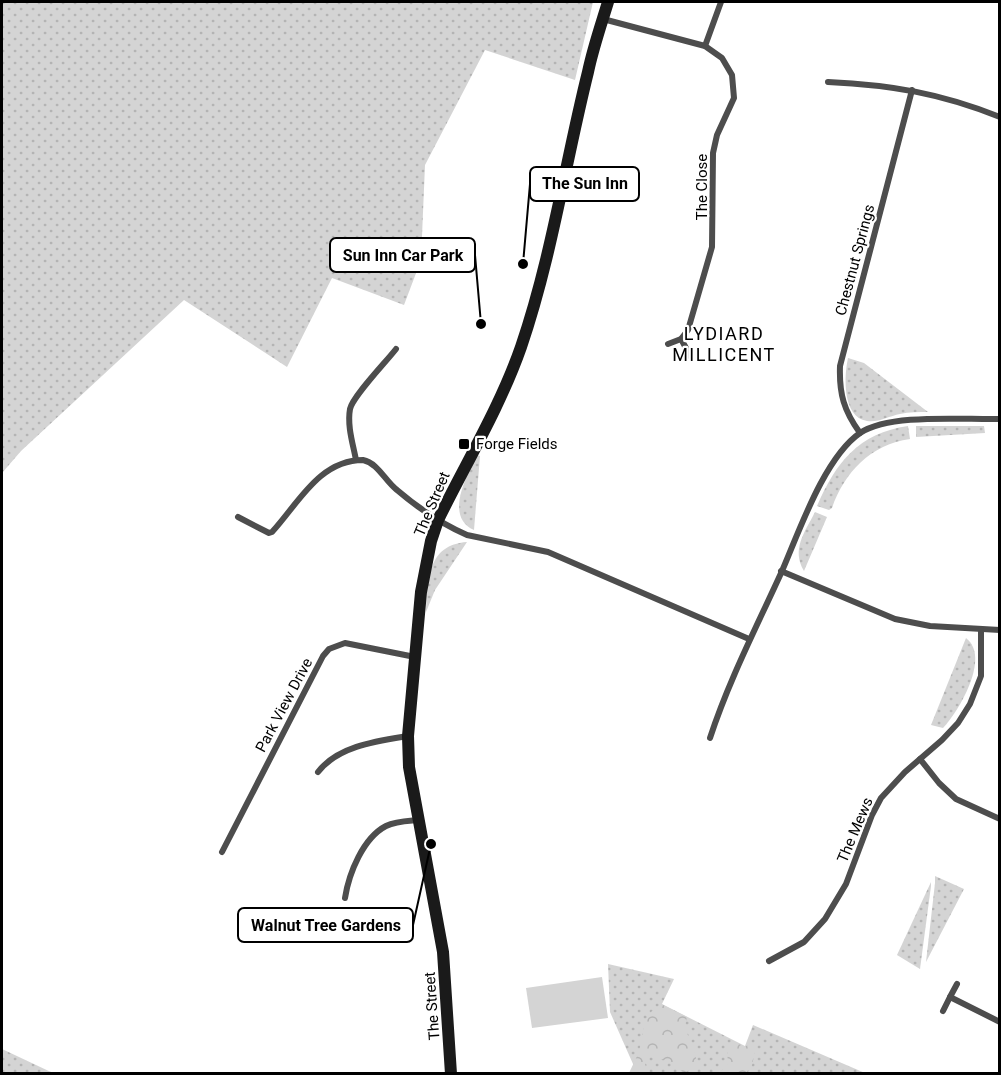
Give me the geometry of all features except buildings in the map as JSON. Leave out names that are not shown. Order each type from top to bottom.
[{"type":"street","name":"The Street","points":[[451,1074],[442,943],[409,767],[408,736],[422,592],[431,541],[438,520],[497,405],[521,347],[549,255],[587,73],[608,2]]},
{"type":"street","points":[[705,46],[721,2]]},
{"type":"street","name":"The Close","points":[[603,19],[705,46],[716,52],[728,66],[732,75],[735,91],[717,135],[713,153],[712,247],[692,324],[681,339]]},
{"type":"street","points":[[828,82],[874,84],[912,90],[950,98],[999,117]]},
{"type":"street","name":"Chestnut Springs","points":[[860,434],[847,413],[843,401],[840,366],[912,90]]},
{"type":"street","points":[[668,344],[681,339],[691,357]]},
{"type":"street","points":[[356,460],[351,434],[350,408],[396,349]]},
{"type":"street","points":[[710,738],[749,639],[815,493],[830,468],[860,434],[877,426],[900,421],[999,419]]},
{"type":"street","points":[[238,517],[269,533],[272,532],[320,476],[333,468],[356,460],[363,460],[370,463],[395,489],[438,520],[468,535],[522,545],[556,555],[749,639]]},
{"type":"street","points":[[781,571],[895,619],[930,626],[999,630]]},
{"type":"street","name":"The Mews","points":[[769,961],[804,942],[825,919],[846,884],[872,815],[881,798],[958,723],[970,704],[981,676],[981,630]]},
{"type":"street","name":"Park View Drive","points":[[222,852],[323,656],[329,649],[345,643],[415,657]]},
{"type":"street","points":[[318,772],[333,758],[362,745],[408,736]]},
{"type":"street","points":[[920,759],[956,800],[999,819]]},
{"type":"street","points":[[345,898],[358,861],[370,839],[387,825],[418,820]]},
{"type":"street","points":[[943,1011],[957,984]]},
{"type":"street","points":[[950,997],[999,1022]]},
{"type":"green space","points":[[2,2],[593,2],[575,80],[485,50],[425,165],[421,260],[404,305],[332,278],[287,367],[184,300],[21,451],[2,473]]},
{"type":"green space","points":[[848,358],[864,363],[928,412],[903,413],[875,421],[859,418],[853,412],[847,395]]},
{"type":"green space","points":[[908,426],[910,439],[883,447],[861,462],[844,483],[832,508],[829,510],[817,506],[832,476],[851,452],[876,435]]},
{"type":"green space","points":[[916,426],[984,426],[985,433],[916,437]]},
{"type":"green space","points":[[477,455],[480,456],[474,530],[465,524],[460,516],[459,506],[460,495]]},
{"type":"green space","points":[[815,512],[827,517],[804,571],[800,563],[799,548]]},
{"type":"green space","points":[[467,542],[435,590],[426,612],[429,577],[437,557],[454,545]]},
{"type":"green space","points":[[966,638],[973,647],[975,658],[970,684],[957,709],[943,728],[931,725]]},
{"type":"green space","points":[[935,876],[964,889],[926,962],[935,883]]},
{"type":"green space","points":[[931,882],[931,886],[920,969],[897,955]]},
{"type":"green space","points":[[608,964],[674,979],[662,1004],[745,1046],[753,1025],[865,1073],[637,1073],[610,1012]]},
{"type":"green space","points":[[602,977],[608,1018],[532,1028],[526,988]]},
{"type":"green space","points":[[661,1004],[687,1017],[685,1025],[695,1051],[695,1067],[684,1073],[668,1061],[652,1056],[646,1059],[648,1073],[629,1073],[639,1052],[645,1022],[651,1012]]},
{"type":"green space","points":[[733,1041],[745,1047],[749,1045],[752,1047],[755,1052],[752,1065],[746,1073],[718,1073],[727,1066],[728,1051]]},
{"type":"green space","points":[[2,1049],[53,1073],[2,1073]]},
{"type":"place","name":"The Sun Inn","points":[[523,264]]},
{"type":"place","name":"Sun Inn Car Park","points":[[481,324]]},
{"type":"place","name":"Forge Fields","points":[[464,444]]},
{"type":"place","name":"Walnut Tree Gardens","points":[[431,844]]},
{"type":"district","name":"LYDIARD MILLICENT","points":[[724,343]]}]
